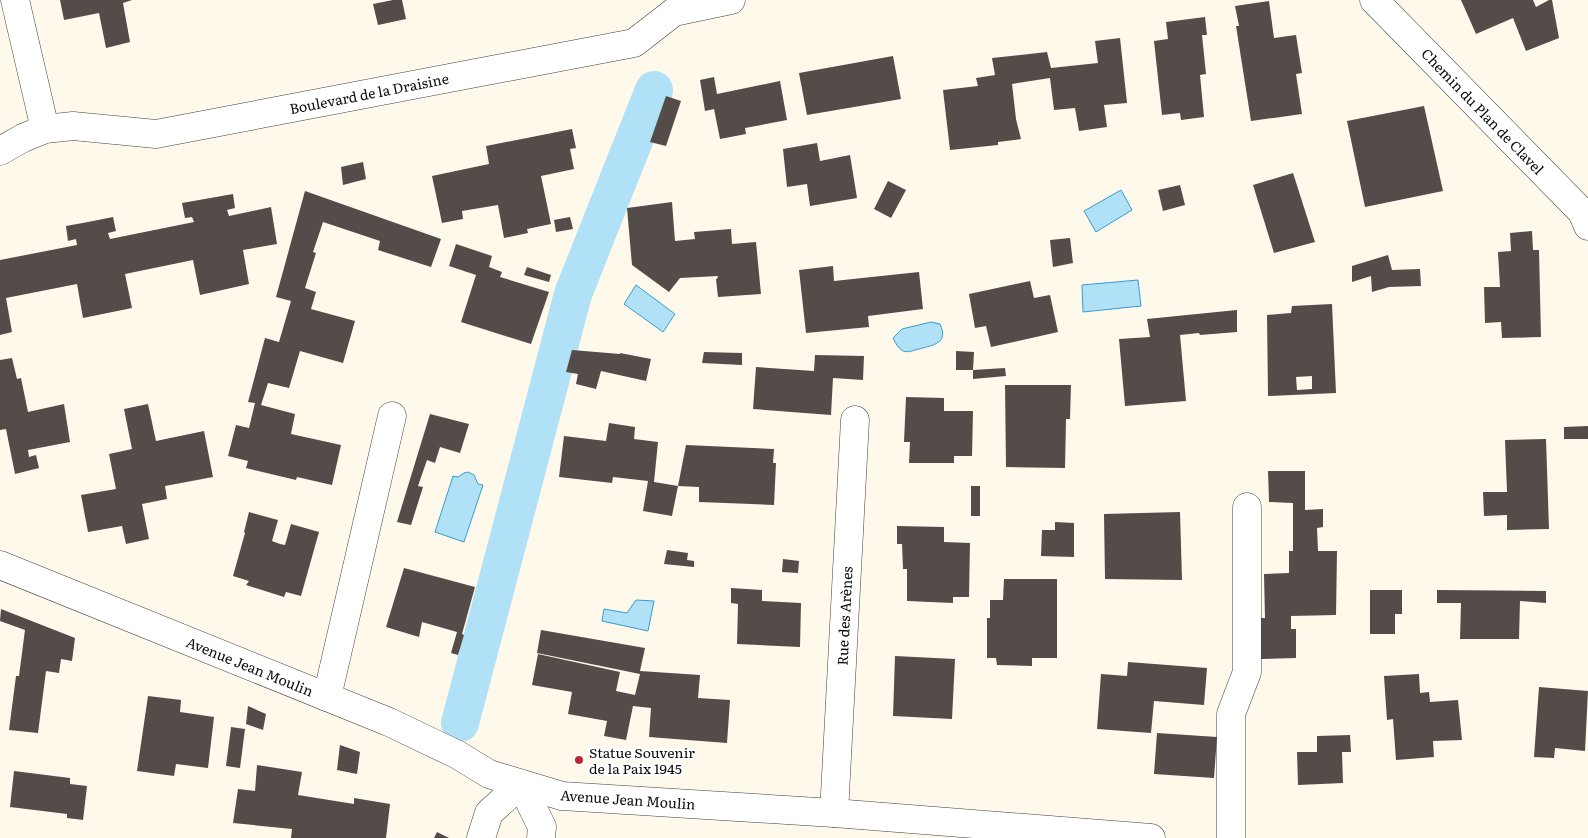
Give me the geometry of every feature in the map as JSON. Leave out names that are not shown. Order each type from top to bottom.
[{"type":"street","points":[[15,0],[44,128]]},
{"type":"street","name":"Boulevard de la Draisine","points":[[0,151],[44,128],[73,126],[156,134],[634,43],[674,12],[730,0]]},
{"type":"street","name":"Chemin du Plan de Clavel","points":[[1374,0],[1582,212],[1588,226]]},
{"type":"street","points":[[327,698],[392,416]]},
{"type":"street","name":"Rue des Arènes","points":[[834,813],[855,420]]},
{"type":"street","points":[[1231,838],[1232,714],[1247,672],[1247,507]]},
{"type":"street","name":"Avenue Jean Moulin","points":[[0,565],[389,722],[458,755],[488,774],[562,796],[834,813],[1151,838]]},
{"type":"street","points":[[481,838],[489,813],[521,784],[542,827],[541,838]]},
{"type":"water","points":[[1121,190],[1132,210],[1096,232],[1084,211]]},
{"type":"water","points":[[1138,280],[1141,306],[1083,312],[1082,285]]},
{"type":"water","points":[[636,285],[675,314],[663,332],[624,304]]},
{"type":"water","points":[[931,322],[940,324],[943,335],[939,342],[905,352],[898,347],[893,338],[902,329]]},
{"type":"water","points":[[468,472],[474,475],[478,484],[483,485],[464,542],[435,532],[453,476],[458,477]]},
{"type":"water","points":[[636,600],[654,601],[648,631],[602,621],[604,609],[627,613]]},
{"type":"building","points":[[60,0],[132,0],[123,3],[130,42],[106,48],[99,13],[64,20]]},
{"type":"building","points":[[402,0],[406,19],[378,25],[373,4]]},
{"type":"building","points":[[1461,0],[1533,0],[1536,7],[1552,0],[1559,38],[1526,51],[1513,18],[1476,34]]},
{"type":"building","points":[[1269,1],[1274,38],[1296,35],[1302,73],[1296,74],[1302,114],[1251,121],[1236,26],[1239,26],[1235,6]]},
{"type":"building","points":[[1205,17],[1207,35],[1202,35],[1206,74],[1200,75],[1204,117],[1181,120],[1180,113],[1162,115],[1154,41],[1168,39],[1166,22]]},
{"type":"building","points":[[1120,38],[1127,103],[1104,105],[1107,127],[1079,131],[1075,108],[1054,110],[1050,78],[1012,84],[1016,119],[1021,139],[998,142],[998,145],[950,150],[943,90],[978,86],[976,78],[995,75],[992,58],[1047,52],[1051,68],[1098,63],[1095,41]]},
{"type":"building","points":[[893,56],[901,99],[807,115],[799,73]]},
{"type":"building","points":[[714,77],[717,94],[780,81],[787,120],[745,128],[746,134],[720,139],[714,109],[705,111],[700,80]]},
{"type":"building","points":[[666,96],[681,101],[666,146],[650,142]]},
{"type":"building","points":[[1424,106],[1443,191],[1365,207],[1347,121]]},
{"type":"building","points":[[572,129],[576,148],[570,149],[574,169],[541,176],[551,224],[527,229],[528,233],[504,238],[498,205],[462,211],[463,219],[442,223],[432,176],[489,164],[486,146]]},
{"type":"building","points":[[817,143],[820,161],[850,155],[857,198],[810,206],[807,184],[787,187],[783,149]]},
{"type":"building","points":[[363,162],[366,179],[343,185],[341,167]]},
{"type":"building","points":[[1293,173],[1315,242],[1274,253],[1253,185]]},
{"type":"building","points":[[888,181],[906,190],[891,218],[874,209]]},
{"type":"building","points":[[1180,185],[1185,205],[1163,211],[1158,190]]},
{"type":"building","points":[[305,191],[441,239],[431,267],[378,250],[380,241],[323,222],[313,252],[316,253],[305,288],[316,292],[311,309],[355,321],[343,363],[300,351],[289,388],[268,383],[261,405],[295,414],[291,434],[341,445],[332,485],[297,477],[296,480],[246,468],[248,461],[228,456],[236,425],[249,428],[255,403],[248,402],[265,338],[279,342],[291,301],[276,297]]},
{"type":"building","points":[[233,194],[235,208],[227,210],[229,216],[271,207],[277,244],[243,250],[249,284],[200,295],[193,260],[125,274],[132,308],[83,318],[77,284],[6,298],[12,332],[0,335],[0,260],[77,245],[76,239],[68,241],[66,226],[113,217],[116,231],[108,233],[110,239],[194,222],[192,217],[185,218],[182,203]]},
{"type":"building","points":[[672,202],[675,241],[695,239],[694,232],[731,229],[732,244],[756,242],[761,294],[718,297],[716,279],[718,276],[680,278],[669,292],[632,265],[627,208]]},
{"type":"building","points":[[570,217],[573,229],[556,232],[554,220]]},
{"type":"building","points":[[1532,231],[1533,250],[1539,250],[1541,337],[1502,338],[1501,322],[1485,323],[1484,287],[1500,287],[1498,252],[1511,251],[1510,233]]},
{"type":"building","points":[[1070,238],[1073,263],[1053,267],[1050,240]]},
{"type":"building","points":[[456,244],[492,256],[489,267],[502,272],[500,277],[549,292],[531,344],[461,322],[476,275],[449,266]]},
{"type":"building","points":[[1388,255],[1392,270],[1420,269],[1421,286],[1389,287],[1372,292],[1371,276],[1352,282],[1352,266]]},
{"type":"building","points":[[833,266],[834,281],[919,272],[923,309],[868,316],[869,327],[806,333],[799,270]]},
{"type":"building","points":[[527,267],[551,275],[549,282],[524,275]]},
{"type":"building","points":[[1030,281],[1034,298],[1050,295],[1058,332],[991,347],[986,326],[975,328],[969,294]]},
{"type":"building","points":[[1332,304],[1336,393],[1268,396],[1267,315],[1291,313],[1292,306]],"holes":[[[1312,376],[1312,389],[1297,390],[1296,377]]]},
{"type":"building","points":[[1237,310],[1237,332],[1180,335],[1186,401],[1125,406],[1119,339],[1150,337],[1147,319]]},
{"type":"building","points":[[572,350],[620,353],[651,359],[646,381],[601,371],[596,389],[576,384],[578,374],[566,372]]},
{"type":"building","points":[[956,351],[974,352],[973,370],[956,370]]},
{"type":"building","points":[[704,352],[742,353],[742,365],[702,363]]},
{"type":"building","points":[[815,355],[864,356],[863,380],[833,378],[831,415],[753,409],[756,367],[814,371]]},
{"type":"building","points":[[12,358],[17,379],[21,378],[28,412],[64,404],[70,442],[28,450],[29,457],[36,455],[39,468],[15,474],[6,429],[0,430],[0,360]]},
{"type":"building","points":[[1005,368],[1006,376],[973,379],[973,370]]},
{"type":"building","points":[[1005,385],[1071,385],[1070,419],[1066,419],[1065,468],[1006,467]]},
{"type":"building","points":[[906,397],[944,398],[944,411],[973,411],[972,456],[954,456],[954,463],[909,463],[910,442],[904,442]]},
{"type":"building","points":[[148,404],[156,441],[204,431],[213,477],[165,486],[167,499],[142,504],[149,539],[126,544],[122,526],[88,532],[81,495],[116,489],[109,454],[132,449],[124,409]]},
{"type":"building","points":[[430,414],[469,424],[460,453],[440,447],[435,463],[427,460],[418,486],[423,487],[411,525],[397,522]]},
{"type":"building","points":[[609,423],[635,427],[634,439],[658,442],[654,482],[678,486],[672,516],[643,511],[648,481],[613,477],[612,483],[559,477],[564,436],[606,441]]},
{"type":"building","points":[[1588,426],[1588,439],[1564,439],[1564,427]]},
{"type":"building","points":[[1546,439],[1549,529],[1507,530],[1507,515],[1484,516],[1483,492],[1507,492],[1505,440]]},
{"type":"building","points":[[686,445],[774,449],[773,463],[776,463],[774,505],[699,502],[699,487],[678,486]]},
{"type":"building","points":[[1268,471],[1305,471],[1305,510],[1323,509],[1323,527],[1317,528],[1318,551],[1337,551],[1336,615],[1291,616],[1291,629],[1296,629],[1296,658],[1261,659],[1260,618],[1265,618],[1264,574],[1289,573],[1289,551],[1293,551],[1293,503],[1269,502]]},
{"type":"building","points":[[971,486],[980,486],[980,516],[971,516]]},
{"type":"building","points":[[249,512],[278,520],[272,541],[280,544],[285,545],[291,524],[319,532],[301,596],[286,592],[284,597],[246,585],[249,581],[233,576]]},
{"type":"building","points":[[1180,512],[1182,580],[1105,579],[1104,514]]},
{"type":"building","points":[[1055,522],[1074,523],[1074,557],[1041,556],[1042,530],[1055,530]]},
{"type":"building","points":[[897,526],[944,527],[944,542],[970,543],[969,597],[953,597],[953,603],[907,601],[907,569],[903,569],[902,544],[897,544]]},
{"type":"building","points":[[667,550],[688,553],[687,560],[694,561],[694,567],[664,564]]},
{"type":"building","points":[[783,559],[799,561],[798,573],[782,572]]},
{"type":"building","points":[[404,568],[475,587],[458,655],[451,653],[457,632],[422,622],[419,637],[386,627]]},
{"type":"building","points":[[1004,579],[1057,579],[1057,658],[1032,658],[1032,666],[997,665],[996,658],[987,658],[987,618],[990,618],[990,600],[1003,600]]},
{"type":"building","points":[[731,588],[762,590],[762,601],[801,603],[800,647],[737,644],[738,604],[731,603]]},
{"type":"building","points":[[1370,590],[1402,590],[1402,614],[1395,614],[1395,634],[1370,634]]},
{"type":"building","points":[[1437,590],[1546,591],[1546,603],[1520,601],[1519,639],[1460,639],[1461,603],[1437,603]]},
{"type":"building","points":[[1,609],[75,638],[72,661],[61,659],[59,673],[46,671],[38,733],[9,730],[16,676],[19,676],[25,630],[0,621]]},
{"type":"building","points":[[541,630],[645,648],[640,671],[700,675],[698,698],[730,700],[727,743],[649,737],[651,708],[633,706],[626,740],[604,736],[607,721],[568,714],[572,692],[532,685],[538,654],[620,672],[616,691],[635,695],[640,674],[537,653]]},
{"type":"building","points":[[895,656],[955,659],[952,719],[893,716]]},
{"type":"building","points":[[1128,662],[1207,668],[1204,705],[1154,701],[1151,733],[1097,729],[1101,674],[1127,676]]},
{"type":"building","points":[[1419,674],[1420,693],[1429,692],[1430,702],[1458,700],[1462,740],[1433,741],[1434,757],[1396,760],[1393,719],[1387,720],[1384,676]]},
{"type":"building","points":[[1539,687],[1588,691],[1585,751],[1555,748],[1554,758],[1534,757]]},
{"type":"building","points":[[148,696],[181,700],[180,712],[214,717],[208,768],[176,764],[174,776],[137,771]]},
{"type":"building","points":[[248,706],[266,714],[263,730],[246,724]]},
{"type":"building","points":[[231,727],[245,729],[240,768],[226,766]]},
{"type":"building","points":[[1157,733],[1217,737],[1214,778],[1154,774]]},
{"type":"building","points":[[1350,735],[1351,752],[1342,752],[1343,783],[1298,785],[1297,752],[1317,752],[1317,736]]},
{"type":"building","points":[[340,745],[360,752],[357,774],[337,770]]},
{"type":"building","points":[[257,765],[302,772],[298,795],[354,804],[354,798],[390,804],[386,838],[291,838],[292,829],[233,823],[238,789],[255,791]]},
{"type":"building","points":[[14,771],[70,778],[70,784],[87,786],[83,820],[67,818],[67,814],[10,807]]},
{"type":"building","points":[[437,832],[449,838],[434,838]]},
{"type":"waterway","points":[[460,723],[573,294],[654,90]]},
{"type":"place","name":"Statue Souvenir de la Paix 1945","points":[[579,760]]}]
